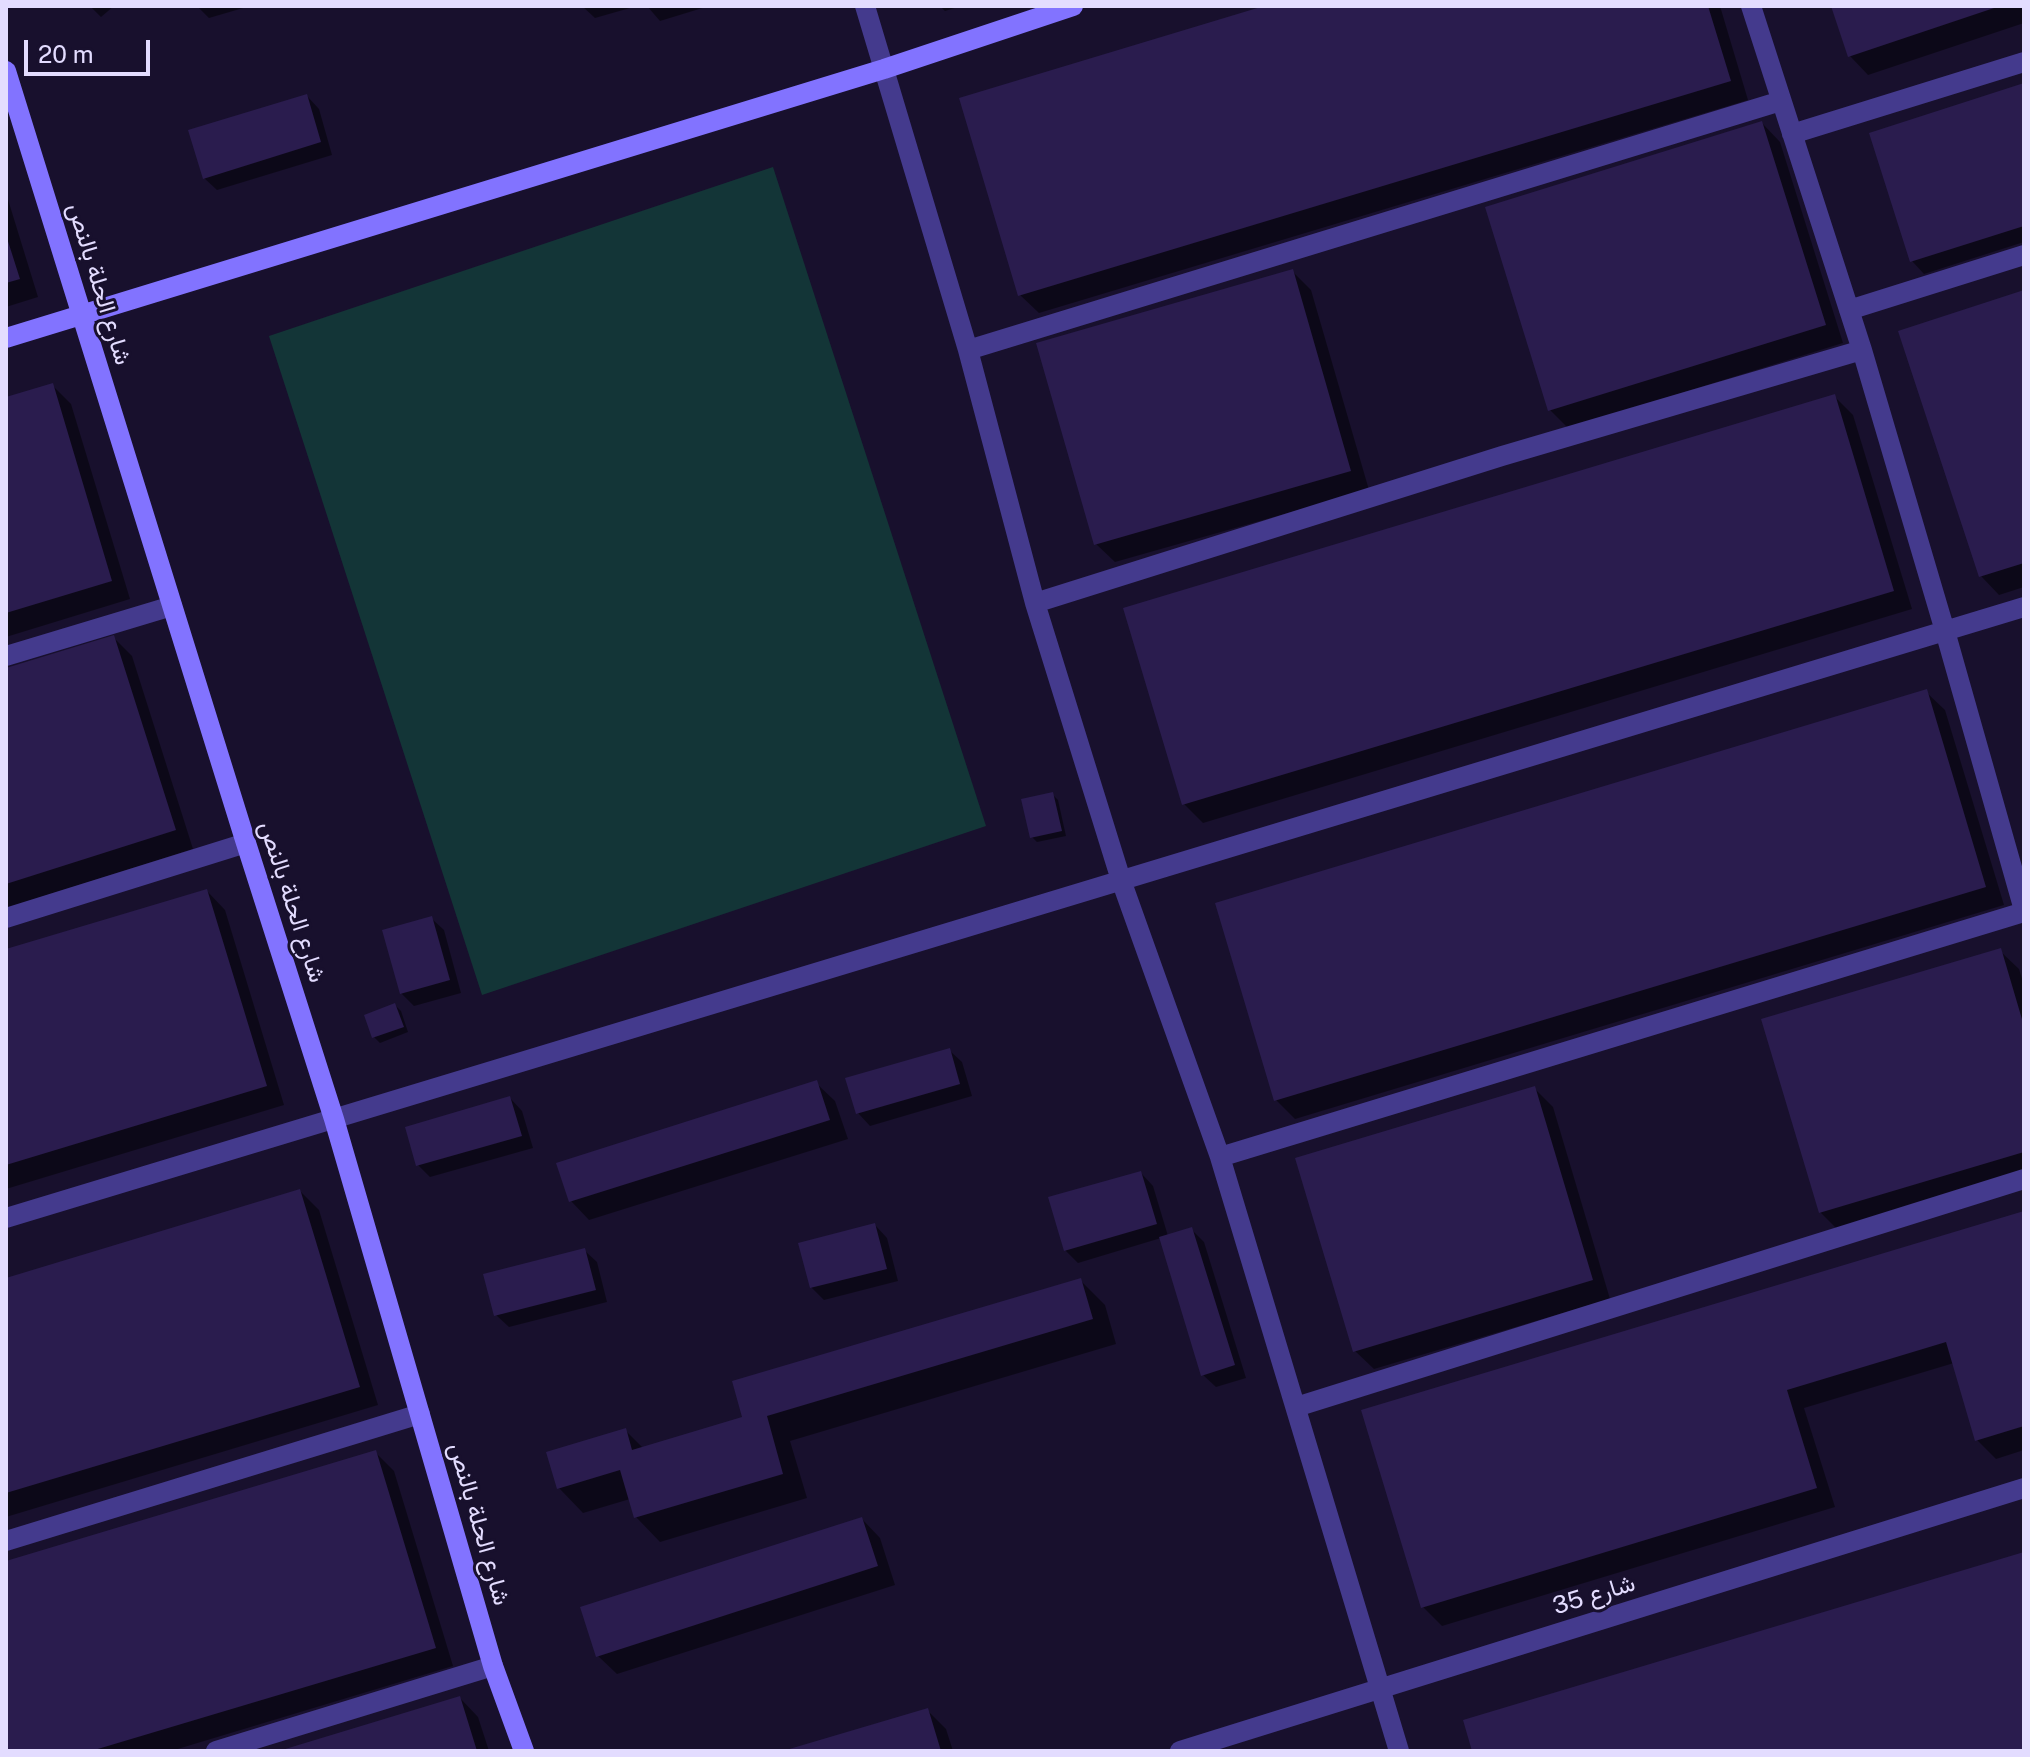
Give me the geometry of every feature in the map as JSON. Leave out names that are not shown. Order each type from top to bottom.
[{"type":"street","points":[[865,6],[968,350],[1035,603],[1121,880],[1220,1157],[1399,1751]]},
{"type":"street","points":[[6,338],[884,69],[1073,6]]},
{"type":"street","points":[[1220,1157],[2024,911],[1862,350],[1751,6]]},
{"type":"street","points":[[1792,134],[2024,62]]},
{"type":"street","name":"شارع الحلة بالنص","points":[[6,71],[334,1119],[493,1666],[524,1751]]},
{"type":"street","points":[[968,350],[1781,101]]},
{"type":"street","points":[[1849,310],[2024,255]]},
{"type":"street","points":[[1035,603],[1502,456],[1862,350]]},
{"type":"street","points":[[6,656],[172,606]]},
{"type":"street","points":[[6,1218],[2024,607]]},
{"type":"street","points":[[6,918],[246,843]]},
{"type":"street","points":[[1296,1407],[2024,1179]]},
{"type":"street","points":[[6,1541],[420,1414]]},
{"type":"street","name":"شارع 35","points":[[1180,1751],[2024,1488]]},
{"type":"street","points":[[216,1751],[493,1666]]},
{"type":"green space","points":[[773,167],[986,826],[482,995],[269,336]]},
{"type":"building","points":[[1264,6],[1708,6],[1731,81],[1018,296],[959,98]]},
{"type":"building","points":[[1831,6],[1997,6],[1997,7],[1848,57]]},
{"type":"building","points":[[2024,83],[2024,226],[1910,262],[1869,133]]},
{"type":"building","points":[[307,94],[321,142],[203,179],[188,130]]},
{"type":"building","points":[[1762,121],[1826,325],[1548,411],[1485,207]]},
{"type":"building","points":[[6,235],[20,279],[6,283]]},
{"type":"building","points":[[1293,269],[1351,471],[1094,545],[1036,343]]},
{"type":"building","points":[[2024,290],[2024,563],[1979,577],[1898,331]]},
{"type":"building","points":[[53,383],[112,581],[6,613],[6,397]]},
{"type":"building","points":[[1835,394],[1894,591],[1182,805],[1123,608]]},
{"type":"building","points":[[114,635],[176,830],[6,884],[6,668]]},
{"type":"building","points":[[1927,689],[1986,887],[1274,1101],[1215,903]]},
{"type":"building","points":[[1053,792],[1062,831],[1030,838],[1021,799]]},
{"type":"building","points":[[207,889],[267,1086],[6,1165],[6,949]]},
{"type":"building","points":[[432,916],[450,980],[400,994],[382,930]]},
{"type":"building","points":[[2001,948],[2024,1026],[2024,1152],[1819,1213],[1761,1019]]},
{"type":"building","points":[[395,1003],[404,1027],[372,1038],[364,1015]]},
{"type":"building","points":[[950,1048],[960,1084],[856,1114],[845,1078]]},
{"type":"building","points":[[817,1080],[830,1120],[569,1202],[556,1163]]},
{"type":"building","points":[[1535,1086],[1593,1280],[1353,1352],[1295,1158]]},
{"type":"building","points":[[510,1096],[522,1136],[416,1166],[405,1127]]},
{"type":"building","points":[[1141,1171],[1157,1224],[1064,1251],[1048,1197]]},
{"type":"building","points":[[300,1189],[360,1387],[6,1493],[6,1278]]},
{"type":"building","points":[[2024,1211],[2024,1426],[1975,1441],[1946,1342],[1787,1390],[1817,1488],[1421,1608],[1361,1410]]},
{"type":"building","points":[[875,1223],[887,1269],[810,1288],[798,1243]]},
{"type":"building","points":[[1192,1227],[1235,1365],[1201,1376],[1159,1237]]},
{"type":"building","points":[[585,1248],[596,1290],[494,1316],[483,1274]]},
{"type":"building","points":[[1081,1278],[1093,1319],[767,1416],[783,1474],[634,1518],[620,1470],[557,1489],[546,1452],[626,1428],[632,1450],[742,1417],[732,1381]]},
{"type":"building","points":[[376,1450],[436,1648],[91,1751],[6,1751],[6,1561]]},
{"type":"building","points":[[862,1517],[878,1566],[596,1657],[580,1607]]},
{"type":"building","points":[[2024,1552],[2024,1751],[1472,1751],[1463,1720]]},
{"type":"building","points":[[460,1696],[477,1751],[282,1751],[282,1750]]},
{"type":"building","points":[[928,1708],[941,1751],[786,1751],[786,1750]]}]
